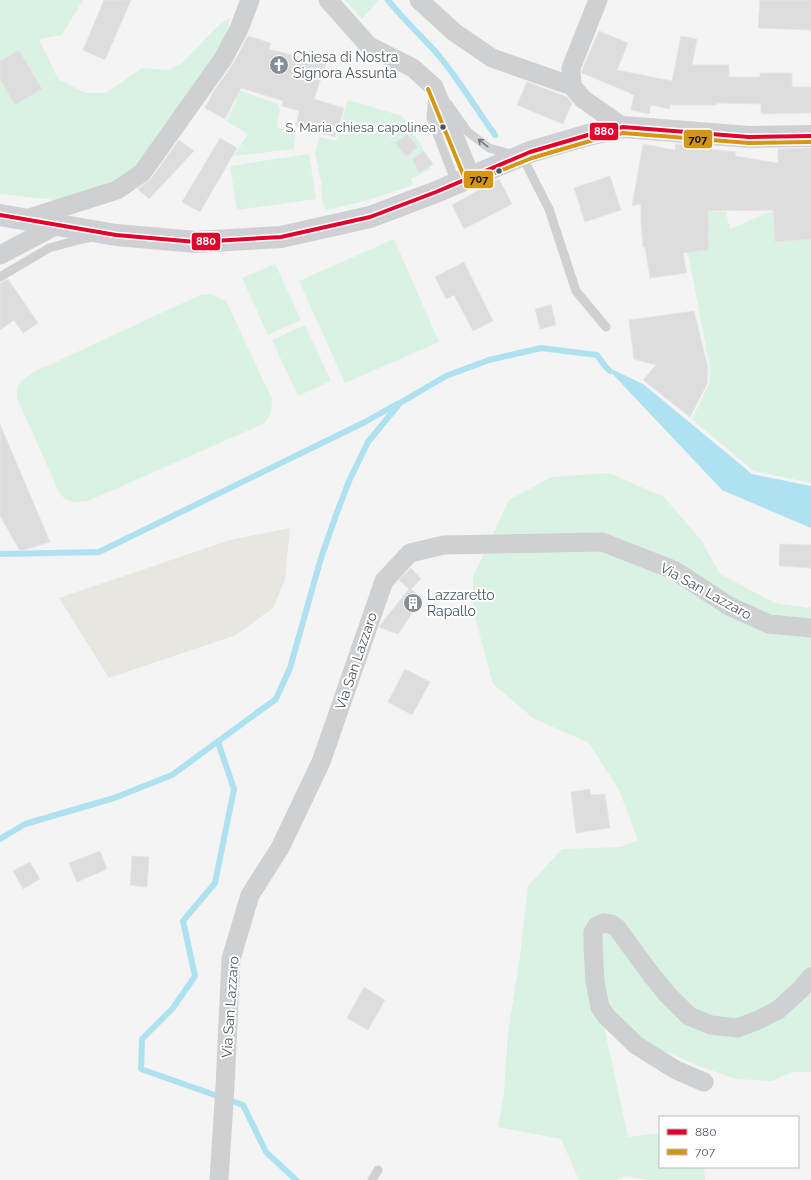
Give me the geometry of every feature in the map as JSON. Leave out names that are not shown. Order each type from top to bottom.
[{"type":"street","points":[[26,219],[118,190],[142,173],[223,59],[239,29],[250,0]]},
{"type":"street","points":[[328,0],[369,46],[413,68],[434,87],[464,180]]},
{"type":"street","points":[[419,0],[454,32],[492,58],[572,86],[583,99],[623,127]]},
{"type":"street","points":[[572,86],[571,68],[598,0]]},
{"type":"street","points":[[0,215],[116,235],[196,242],[281,237],[370,216],[464,180],[530,152],[588,135],[623,127],[749,137],[811,136]]},
{"type":"street","points":[[0,255],[57,224]]},
{"type":"street","name":"Via San Lazzaro","points":[[219,1180],[232,959],[250,895],[280,848],[321,762],[384,581],[410,553],[444,545],[602,542],[674,570],[729,606],[769,624],[811,628]]},
{"type":"street","points":[[704,1082],[676,1070],[636,1045],[606,1017],[600,1007],[595,982],[593,932],[597,926],[604,923],[611,924],[617,928],[667,994],[689,1016],[711,1025],[737,1028],[756,1021],[778,1010],[801,989],[811,977]]},
{"type":"lane","points":[[434,87],[468,132],[489,148],[521,156],[549,209],[576,291],[606,327]]},
{"type":"lane","points":[[0,277],[49,248],[82,239],[116,235]]},
{"type":"lane","points":[[372,1180],[378,1170]]},
{"type":"green space","points":[[0,0],[83,0],[62,35],[39,39],[58,79],[85,93],[106,93],[142,68],[169,70],[182,63],[221,23],[230,18],[227,34],[207,71],[155,146],[122,181],[65,201],[0,194]]},
{"type":"green space","points":[[345,0],[378,0],[378,1],[362,19]]},
{"type":"green space","points":[[232,88],[278,104],[280,110],[276,127],[296,133],[294,149],[234,156],[248,134],[226,121],[237,100],[230,89]]},
{"type":"green space","points":[[348,100],[402,116],[422,146],[431,169],[411,179],[413,185],[365,201],[326,210],[323,205],[321,181],[315,153],[319,137],[336,141]]},
{"type":"green space","points":[[309,154],[316,199],[237,210],[230,166]]},
{"type":"green space","points":[[811,209],[811,483],[754,471],[692,419],[709,384],[710,369],[685,237],[702,211],[726,212],[730,229],[767,213]]},
{"type":"green space","points":[[394,239],[439,342],[345,383],[299,281]]},
{"type":"green space","points":[[275,264],[301,320],[268,335],[242,278]]},
{"type":"green space","points":[[210,294],[226,301],[272,399],[271,413],[265,423],[88,501],[75,502],[65,499],[59,492],[17,398],[19,385],[21,382],[34,372],[200,295]]},
{"type":"green space","points":[[305,325],[331,381],[298,396],[272,340]]},
{"type":"green space","points":[[609,473],[664,497],[701,540],[720,574],[775,603],[808,608],[811,606],[811,1072],[792,1072],[772,1081],[736,1079],[707,1069],[604,1026],[628,1137],[659,1133],[659,1168],[704,1168],[705,1180],[648,1180],[626,1176],[616,1180],[579,1180],[561,1139],[498,1127],[504,1094],[508,1033],[520,956],[528,886],[562,849],[620,847],[638,840],[619,790],[589,743],[533,718],[493,684],[473,610],[473,577],[509,500],[552,477]]},
{"type":"sand","points":[[290,528],[285,580],[273,608],[236,635],[109,678],[59,598],[230,540]]},
{"type":"water","points":[[605,366],[643,384],[752,474],[811,486],[811,528],[722,490]]},
{"type":"building","points":[[104,0],[131,0],[105,60],[83,50]]},
{"type":"building","points":[[760,0],[811,0],[811,30],[758,28]]},
{"type":"building","points":[[599,31],[628,43],[617,70],[672,81],[681,36],[697,39],[692,65],[729,65],[729,77],[760,77],[760,73],[792,73],[792,87],[811,87],[811,113],[761,114],[761,104],[716,103],[716,105],[670,105],[670,109],[651,105],[649,114],[631,110],[634,95],[582,73]]},
{"type":"building","points":[[248,36],[271,43],[269,49],[326,64],[314,99],[344,108],[335,137],[296,126],[299,111],[282,106],[283,101],[241,88],[225,119],[205,108],[214,91],[233,64]]},
{"type":"building","points":[[19,50],[42,89],[15,105],[0,79],[0,61]]},
{"type":"building","points":[[527,82],[567,97],[572,103],[563,124],[517,105]]},
{"type":"building","points":[[407,134],[418,147],[406,157],[395,143]]},
{"type":"building","points":[[220,138],[237,148],[200,212],[182,202]]},
{"type":"building","points":[[179,140],[194,151],[149,199],[138,189],[151,179]]},
{"type":"building","points":[[643,144],[675,150],[676,144],[693,145],[693,147],[736,152],[735,156],[778,163],[778,149],[811,148],[811,239],[775,242],[773,210],[708,211],[709,250],[683,253],[687,273],[650,278],[645,247],[643,247],[641,204],[632,206]]},
{"type":"building","points":[[424,151],[433,164],[419,173],[412,159]]},
{"type":"building","points":[[610,176],[621,210],[585,222],[574,188]]},
{"type":"building","points":[[499,179],[512,204],[464,229],[452,205]]},
{"type":"building","points":[[464,262],[493,321],[473,331],[454,295],[446,299],[435,277]]},
{"type":"building","points":[[8,279],[38,323],[23,333],[14,320],[0,330],[0,283]]},
{"type":"building","points":[[551,305],[556,325],[540,329],[535,309]]},
{"type":"building","points":[[694,311],[708,368],[707,384],[690,417],[643,380],[656,365],[634,359],[629,320]]},
{"type":"building","points":[[0,424],[50,542],[20,551],[0,516]]},
{"type":"building","points":[[780,544],[811,545],[811,568],[779,566]]},
{"type":"building","points":[[411,568],[421,579],[411,589],[422,598],[398,634],[379,627],[409,589],[399,580]]},
{"type":"building","points":[[405,669],[430,682],[412,715],[388,702]]},
{"type":"building","points":[[590,789],[591,795],[605,794],[610,828],[576,833],[571,792]]},
{"type":"building","points":[[100,851],[107,869],[77,882],[69,863]]},
{"type":"building","points":[[132,856],[149,857],[147,887],[130,885]]},
{"type":"building","points":[[30,862],[40,879],[23,889],[13,871]]},
{"type":"building","points":[[364,987],[385,1000],[368,1030],[347,1018]]},
{"type":"waterway","points":[[388,0],[434,50],[458,80],[495,135]]},
{"type":"waterway","points":[[0,839],[25,824],[114,798],[172,775],[276,699],[290,668],[321,558],[349,481],[368,442],[400,403],[446,376],[489,360],[541,348],[597,355],[610,371]]},
{"type":"waterway","points":[[0,554],[99,552],[365,422],[397,404]]},
{"type":"waterway","points":[[218,742],[234,789],[215,883],[183,921],[195,976],[173,1008],[142,1039],[141,1069],[243,1105],[266,1152],[296,1180]]},
{"type":"transit line","name":"707","points":[[428,89],[465,179],[470,183],[532,158],[623,133],[749,143],[811,142]]},
{"type":"transit line","name":"880","points":[[0,215],[116,235],[196,242],[281,237],[370,217],[436,192],[530,152],[588,135],[623,127],[749,137],[811,136]]},
{"type":"place","name":"Chiesa di Nostra Signora Assunta","points":[[279,65]]},
{"type":"place","name":"S. Maria chiesa capolinea","points":[[443,127]]},
{"type":"place","name":"Lazzaretto Rapallo","points":[[413,603]]}]
